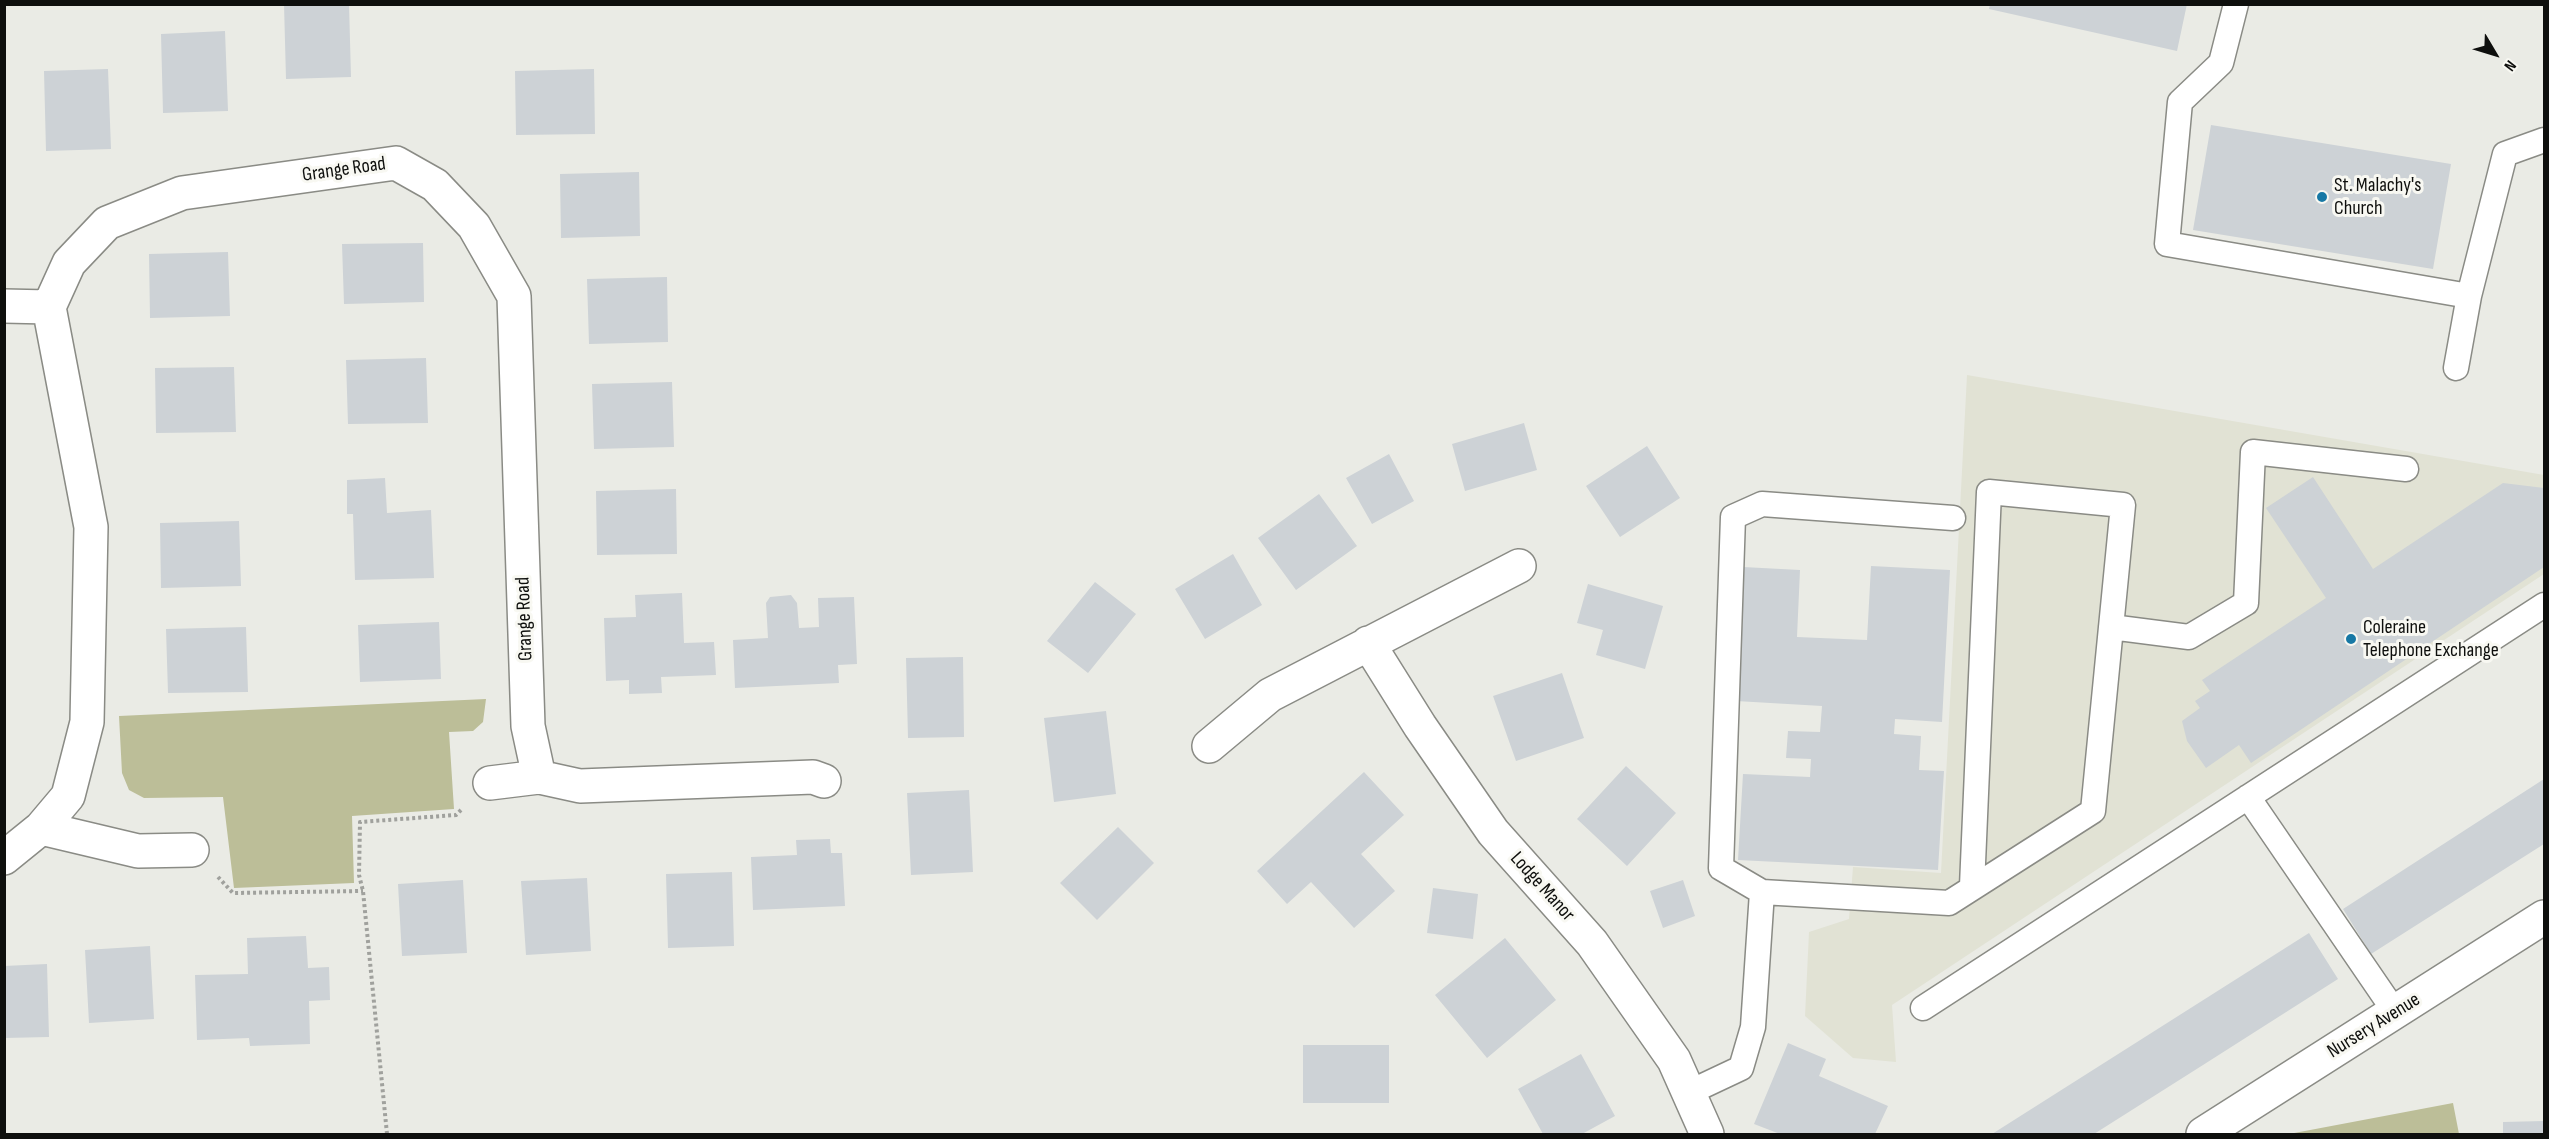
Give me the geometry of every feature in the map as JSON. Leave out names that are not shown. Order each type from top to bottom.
[{"type":"street","name":"Grange Road","points":[[49,307],[69,263],[107,223],[182,193],[396,163],[435,185],[474,226],[514,296],[528,726],[539,777]]},
{"type":"street","points":[[4,306],[49,307],[91,527],[87,722],[68,796],[41,828],[4,858]]},
{"type":"street","points":[[1209,746],[1270,695],[1519,566]]},
{"type":"street","name":"Lodge Manor","points":[[1368,643],[1420,726],[1493,832],[1592,943],[1674,1060],[1707,1134]]},
{"type":"street","points":[[490,783],[539,777],[580,786],[813,777],[824,781]]},
{"type":"street","points":[[41,828],[138,851],[192,850]]},
{"type":"street","name":"Nursery Avenue","points":[[2203,1134],[2544,917]]},
{"type":"lane","points":[[2236,4],[2221,63],[2180,102],[2167,244],[2469,296]]},
{"type":"lane","points":[[2456,368],[2469,296],[2505,154],[2544,140]]},
{"type":"lane","points":[[2111,627],[2189,637],[2246,603],[2253,452],[2406,469]]},
{"type":"lane","points":[[1953,518],[1762,504],[1733,517],[1720,868],[1762,892],[1949,903],[1972,886],[2093,811],[2123,505],[1989,492],[1972,886]]},
{"type":"lane","points":[[1923,1008],[2544,605]]},
{"type":"lane","points":[[2248,797],[2395,1012]]},
{"type":"lane","points":[[1688,1093],[1741,1068],[1753,1027],[1762,892]]},
{"type":"path","points":[[387,1134],[363,891],[359,875],[360,822],[456,815],[490,783]]},
{"type":"path","points":[[192,850],[233,893],[363,891]]},
{"type":"shaded area","points":[[1967,375],[2544,475],[2544,574],[1892,1005],[1896,1062],[1853,1058],[1805,1016],[1809,932],[1849,919],[1853,867],[1941,873]]},
{"type":"green space","points":[[486,699],[483,722],[473,731],[449,732],[454,809],[352,816],[354,883],[234,888],[223,797],[144,798],[129,790],[122,773],[119,716]]},
{"type":"green space","points":[[2453,1103],[2459,1134],[2289,1134]]},
{"type":"building","points":[[284,4],[349,4],[351,77],[286,79]]},
{"type":"building","points":[[1990,4],[2187,4],[2177,51],[1989,9]]},
{"type":"building","points":[[225,31],[228,111],[163,113],[161,34]]},
{"type":"building","points":[[108,69],[111,149],[46,151],[44,71]]},
{"type":"building","points":[[594,69],[595,134],[516,135],[515,71]]},
{"type":"building","name":"St. Malachy's Church","points":[[2211,125],[2451,164],[2433,269],[2193,230]]},
{"type":"building","points":[[639,172],[640,236],[561,238],[560,174]]},
{"type":"building","points":[[423,243],[424,302],[344,304],[342,244]]},
{"type":"building","points":[[228,252],[230,316],[150,318],[149,254]]},
{"type":"building","points":[[667,277],[668,342],[589,344],[587,279]]},
{"type":"building","points":[[426,358],[428,423],[348,424],[346,360]]},
{"type":"building","points":[[234,367],[236,432],[156,433],[155,368]]},
{"type":"building","points":[[672,382],[674,447],[594,449],[592,384]]},
{"type":"building","points":[[1524,423],[1537,470],[1465,491],[1452,444]]},
{"type":"building","points":[[1647,446],[1680,498],[1620,537],[1586,486]]},
{"type":"building","points":[[1389,454],[1414,501],[1372,524],[1346,478]]},
{"type":"building","name":"Coleraine Telephone Exchange","points":[[2313,477],[2373,569],[2503,483],[2544,488],[2544,567],[2251,763],[2239,745],[2206,768],[2187,741],[2182,721],[2200,708],[2195,701],[2210,691],[2202,680],[2326,598],[2266,508]]},
{"type":"building","points":[[385,478],[387,513],[431,510],[434,578],[355,580],[353,514],[347,514],[347,480]]},
{"type":"building","points":[[676,489],[677,554],[597,555],[596,491]]},
{"type":"building","points":[[1319,494],[1357,546],[1296,590],[1258,538]]},
{"type":"building","points":[[239,521],[241,586],[161,588],[160,523]]},
{"type":"building","points":[[1233,554],[1262,605],[1205,639],[1175,589]]},
{"type":"building","points":[[1871,566],[1950,570],[1942,722],[1895,719],[1894,734],[1921,736],[1919,770],[1944,771],[1938,870],[1738,860],[1743,774],[1810,777],[1811,759],[1786,758],[1788,731],[1820,732],[1822,706],[1736,701],[1743,567],[1800,570],[1797,637],[1867,640]]},
{"type":"building","points":[[1095,582],[1136,614],[1088,673],[1047,641]]},
{"type":"building","points":[[1588,584],[1663,606],[1645,669],[1596,655],[1603,630],[1577,623]]},
{"type":"building","points":[[682,593],[684,643],[714,642],[716,675],[661,677],[662,693],[629,694],[629,680],[606,681],[604,618],[636,617],[635,595]]},
{"type":"building","points":[[791,595],[797,603],[799,628],[819,627],[818,598],[854,597],[857,664],[838,665],[839,683],[735,688],[733,640],[768,638],[766,603],[770,597]]},
{"type":"building","points":[[439,622],[441,679],[360,682],[358,625]]},
{"type":"building","points":[[246,627],[248,692],[168,693],[166,629]]},
{"type":"building","points":[[963,657],[964,737],[908,738],[906,658]]},
{"type":"building","points":[[1562,673],[1584,738],[1516,761],[1493,696]]},
{"type":"building","points":[[1106,711],[1116,794],[1054,802],[1044,718]]},
{"type":"building","points":[[1626,766],[1676,813],[1627,866],[1577,819]]},
{"type":"building","points":[[1364,772],[1404,815],[1361,854],[1395,891],[1354,928],[1311,882],[1287,904],[1257,871]]},
{"type":"building","points":[[2544,779],[2544,844],[2371,954],[2343,909]]},
{"type":"building","points":[[969,790],[973,872],[911,875],[907,793]]},
{"type":"building","points":[[1118,827],[1154,863],[1097,920],[1060,883]]},
{"type":"building","points":[[830,839],[831,853],[842,853],[845,906],[753,910],[751,857],[797,855],[796,840]]},
{"type":"building","points":[[732,872],[734,946],[668,948],[666,874]]},
{"type":"building","points":[[587,878],[591,951],[526,955],[521,881]]},
{"type":"building","points":[[463,880],[467,953],[402,956],[398,884]]},
{"type":"building","points":[[1683,880],[1695,916],[1663,928],[1650,891]]},
{"type":"building","points":[[1433,888],[1478,894],[1473,939],[1427,933]]},
{"type":"building","points":[[2309,933],[2338,979],[2203,1065],[2094,1134],[1992,1134]]},
{"type":"building","points":[[306,936],[308,968],[329,967],[330,1000],[309,1001],[310,1044],[250,1046],[249,1038],[197,1040],[195,975],[248,974],[247,938]]},
{"type":"building","points":[[1505,938],[1556,1000],[1487,1058],[1435,995]]},
{"type":"building","points":[[150,946],[154,1019],[89,1023],[85,950]]},
{"type":"building","points":[[47,964],[49,1037],[4,1038],[4,966]]},
{"type":"building","points":[[1788,1043],[1826,1059],[1819,1076],[1888,1106],[1875,1134],[1780,1134],[1754,1124]]},
{"type":"building","points":[[1303,1045],[1389,1045],[1389,1103],[1303,1103]]},
{"type":"building","points":[[1581,1054],[1615,1116],[1582,1134],[1543,1134],[1518,1089]]},
{"type":"building","points":[[2544,1121],[2544,1134],[2503,1134],[2503,1122]]},
{"type":"place","name":"St. Malachy's Church","points":[[2322,197]]},
{"type":"place","name":"Coleraine Telephone Exchange","points":[[2351,639]]}]
